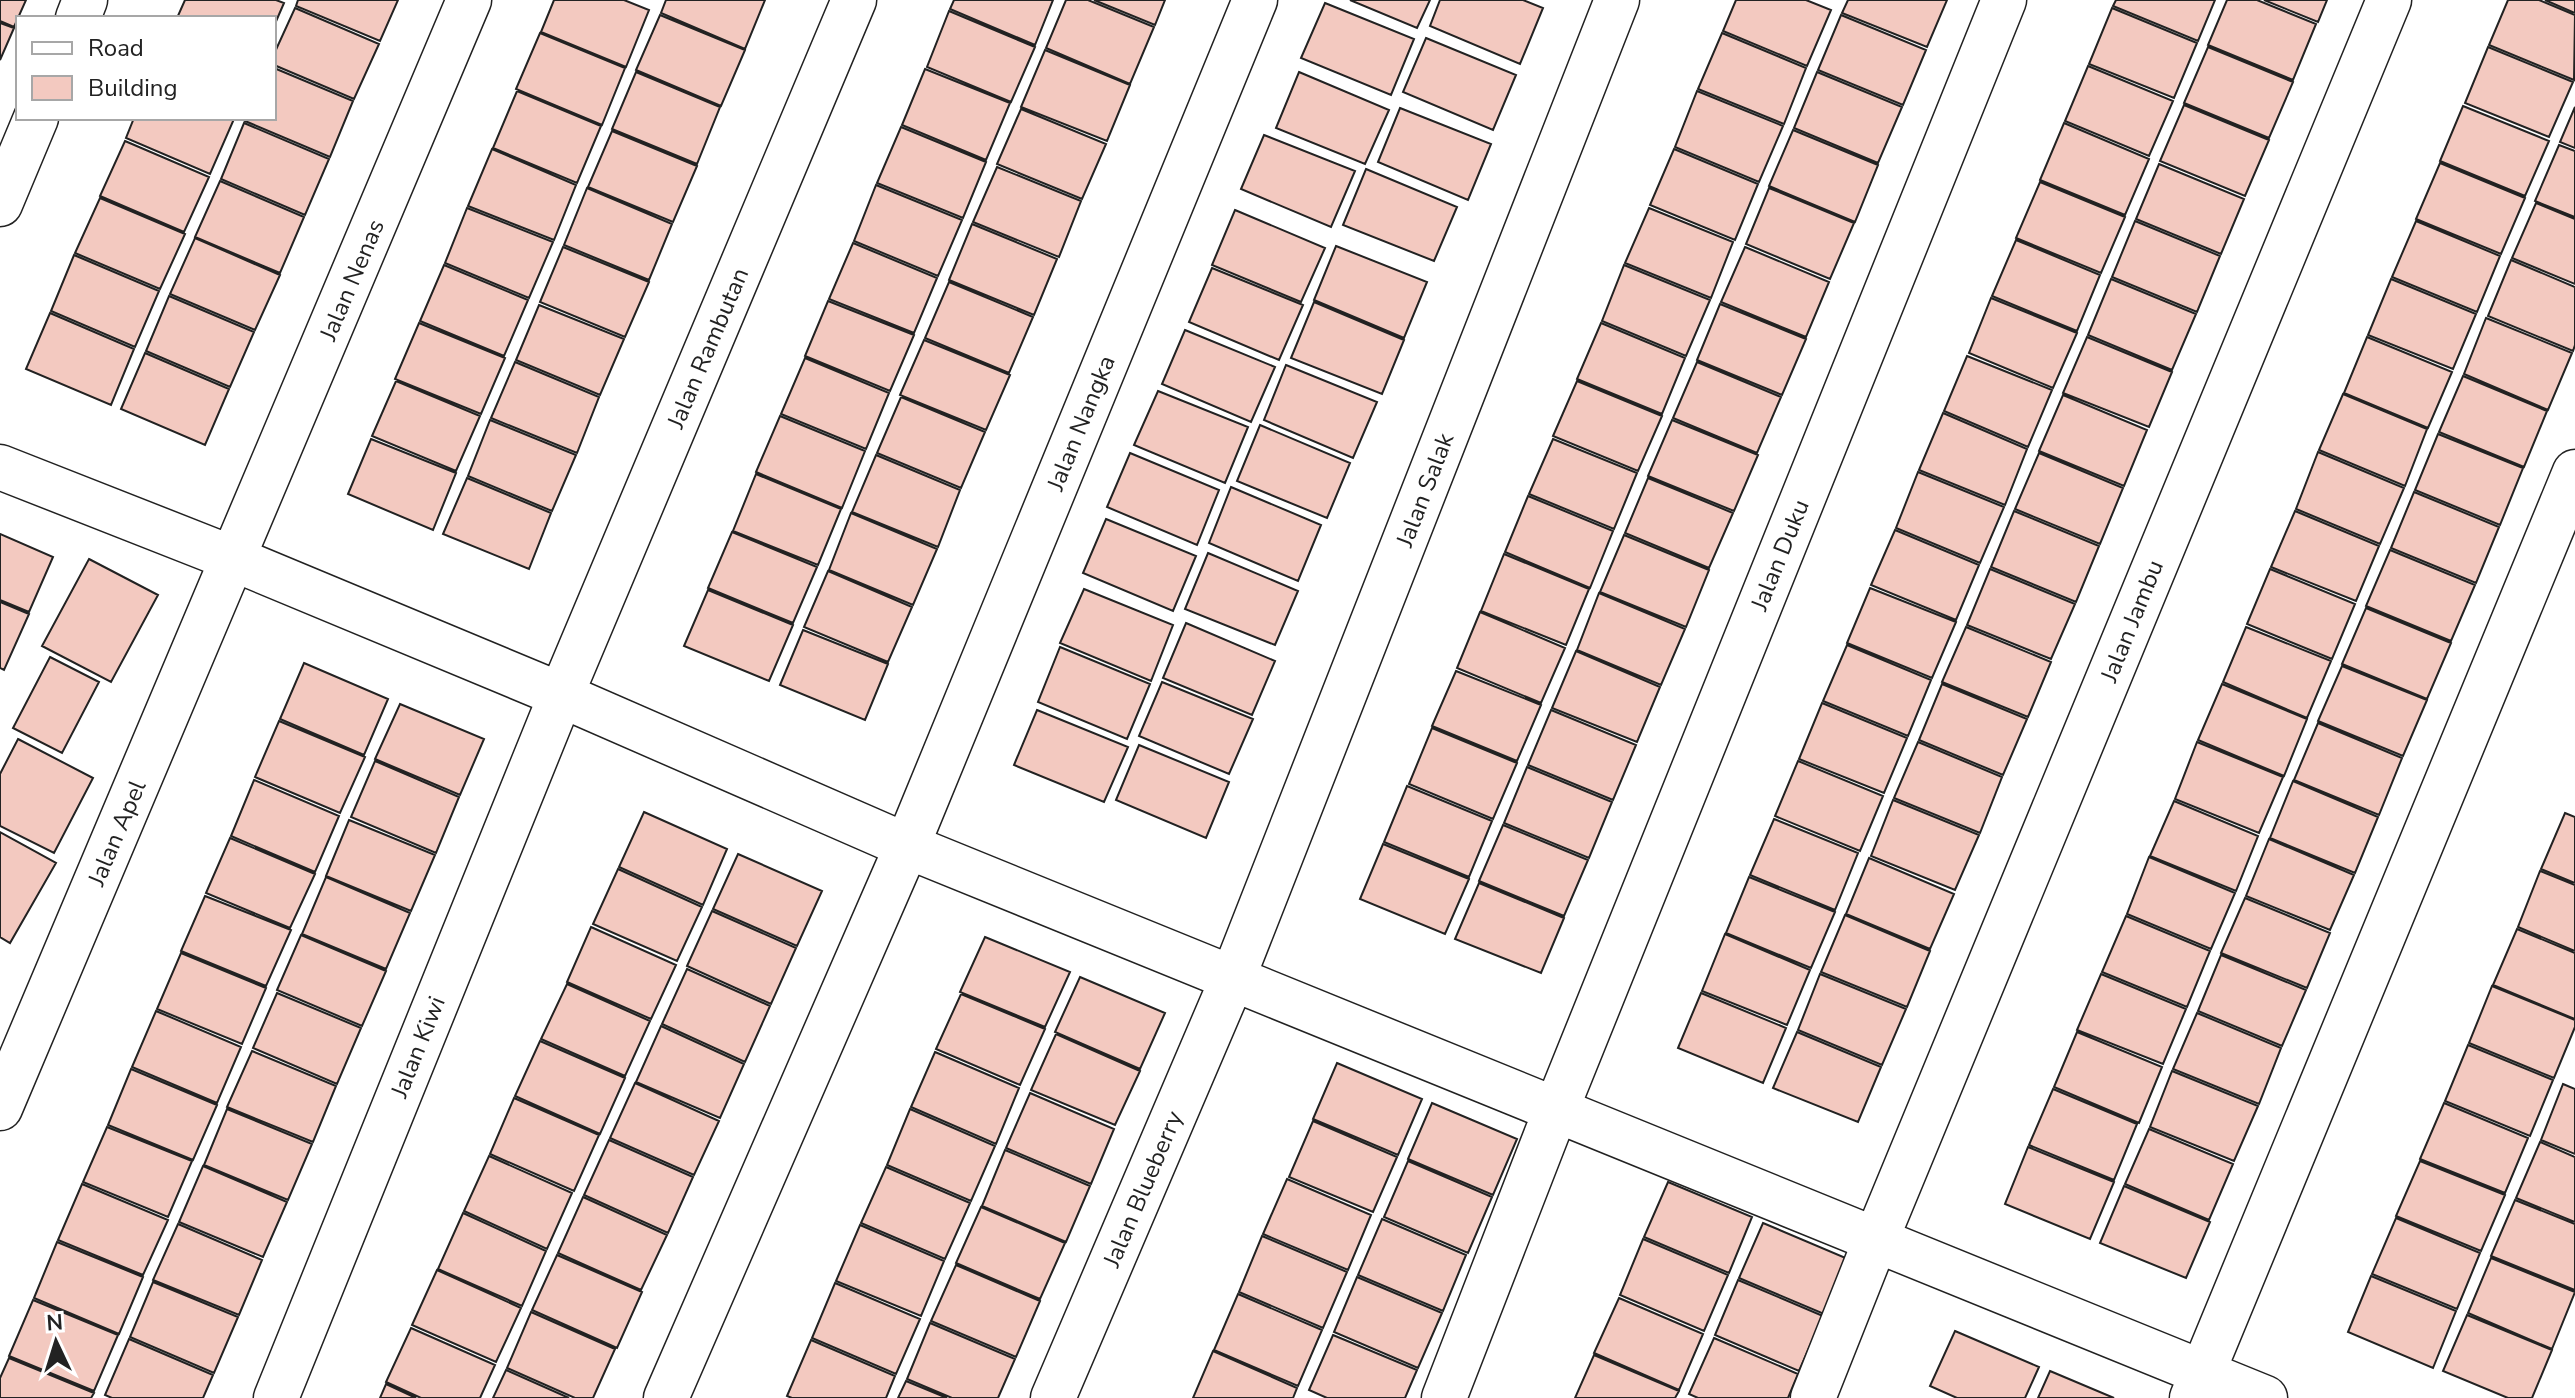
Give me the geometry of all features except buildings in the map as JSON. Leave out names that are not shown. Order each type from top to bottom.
[{"type":"street","name":"Jalan Nenas","points":[[234,559],[469,0]]},
{"type":"street","name":"Jalan Rambutan","points":[[561,695],[854,0]]},
{"type":"street","name":"Jalan Nangka","points":[[666,1398],[907,846],[1255,0]]},
{"type":"street","name":"Jalan Salak","points":[[1232,980],[1617,0]]},
{"type":"street","name":"Jalan Duku","points":[[1444,1398],[1556,1110],[2004,0]]},
{"type":"street","name":"Jalan Jambu","points":[[1813,1398],[2389,0]]},
{"type":"street","points":[[0,204],[35,120]]},
{"type":"street","points":[[0,467],[234,559],[561,695],[907,846],[1875,1242],[2198,1385],[2265,1398]]},
{"type":"street","points":[[2198,1385],[2575,472]]},
{"type":"street","name":"Jalan Apel","points":[[0,1108],[234,559]]},
{"type":"street","name":"Jalan Kiwi","points":[[276,1398],[561,695]]},
{"type":"street","name":"Jalan Blueberry","points":[[1053,1398],[1232,980]]}]
